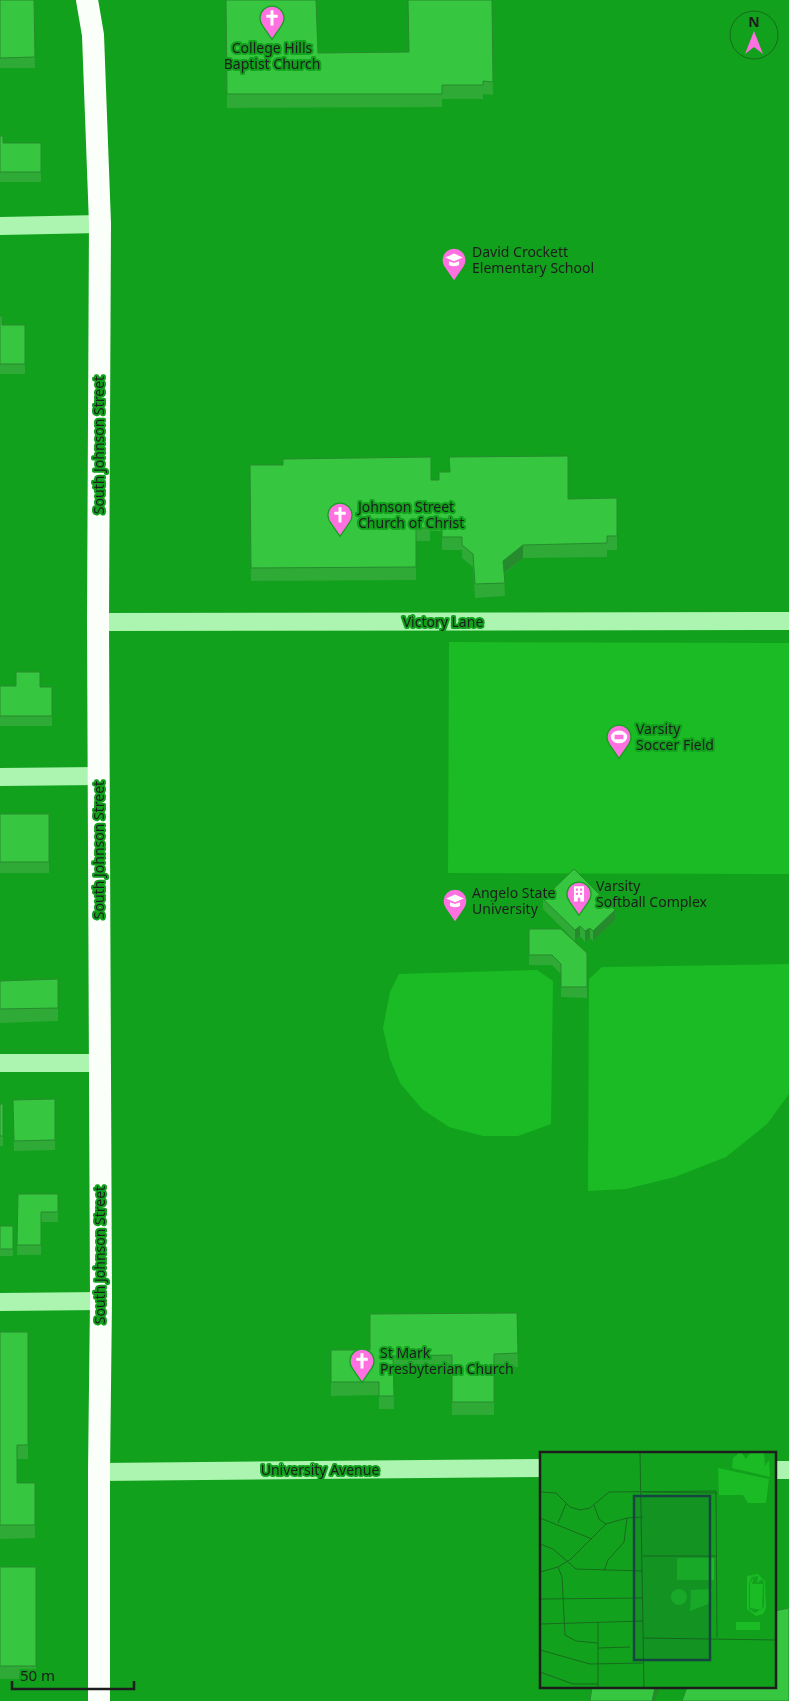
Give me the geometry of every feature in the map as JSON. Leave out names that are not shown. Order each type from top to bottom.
[{"type":"main road","name":"South Johnson Street","points":[[88,0],[93,35],[100,224],[98,622],[101,1301],[98,1472],[99,1701]]},
{"type":"street","points":[[0,226],[100,224]]},
{"type":"street","name":"Victory Lane","points":[[98,622],[789,621]]},
{"type":"street","points":[[0,776],[99,776]]},
{"type":"street","points":[[0,1063],[100,1063]]},
{"type":"street","points":[[0,1302],[101,1301]]},
{"type":"street","name":"University Avenue","points":[[98,1472],[540,1468]]},
{"type":"street","points":[[776,1470],[789,1470]]},
{"type":"green space","name":"Varsity Soccer Field","points":[[449,642],[789,643],[789,874],[448,873]]},
{"type":"green space","points":[[789,964],[789,1094],[767,1124],[726,1157],[675,1177],[626,1189],[588,1191],[589,979],[602,967]]},
{"type":"green space","points":[[537,970],[553,981],[551,1124],[518,1136],[483,1136],[449,1127],[422,1109],[400,1083],[390,1059],[383,1028],[390,992],[399,974]]},
{"type":"building","points":[[0,0],[34,0],[35,57],[0,58]]},
{"type":"building","name":"College Hills Baptist Church","points":[[226,0],[316,0],[318,53],[409,52],[408,0],[492,0],[493,82],[483,81],[483,85],[442,85],[442,94],[227,94]]},
{"type":"building","points":[[0,136],[3,136],[3,143],[41,143],[41,172],[0,172]]},
{"type":"building","points":[[0,316],[2,316],[2,325],[25,325],[25,364],[0,364]]},
{"type":"building","name":"Johnson Street Church of Christ","points":[[568,456],[568,499],[617,498],[617,536],[607,536],[607,543],[523,545],[503,561],[505,583],[475,584],[473,554],[462,545],[462,537],[442,537],[442,518],[429,518],[430,528],[416,528],[416,567],[251,568],[250,465],[283,465],[283,459],[431,457],[431,480],[439,480],[439,472],[450,472],[449,457]]},
{"type":"building","points":[[16,672],[40,672],[40,687],[52,687],[52,716],[0,716],[0,686],[16,686]]},
{"type":"building","points":[[0,814],[49,814],[49,862],[0,862]]},
{"type":"building","name":"Varsity Softball Complex","points":[[574,869],[615,910],[593,931],[590,928],[585,931],[580,926],[575,930],[543,899]]},
{"type":"building","points":[[529,929],[561,929],[587,953],[587,987],[561,987],[561,964],[552,955],[529,955]]},
{"type":"building","points":[[58,979],[58,1008],[0,1009],[0,981]]},
{"type":"building","points":[[55,1099],[55,1140],[14,1141],[13,1100]]},
{"type":"building","points":[[0,1104],[3,1104],[3,1136],[0,1136]]},
{"type":"building","points":[[18,1194],[58,1194],[58,1212],[41,1212],[41,1245],[17,1245]]},
{"type":"building","points":[[0,1226],[13,1226],[13,1249],[0,1249]]},
{"type":"building","name":"St Mark Presbyterian Church","points":[[517,1313],[518,1353],[494,1354],[494,1402],[452,1402],[452,1355],[393,1356],[394,1396],[379,1396],[379,1382],[331,1382],[331,1350],[370,1350],[370,1314]]},
{"type":"building","points":[[0,1332],[28,1332],[28,1445],[17,1445],[17,1483],[35,1483],[35,1525],[0,1525]]},
{"type":"building","points":[[0,1567],[36,1567],[36,1666],[0,1666]]},
{"type":"building","points":[[789,1608],[789,1701],[682,1701],[687,1688],[776,1688],[776,1611]]},
{"type":"building","points":[[592,1688],[655,1688],[652,1701],[590,1701]]},
{"type":"place","name":"College Hills Baptist Church","points":[[272,39]]},
{"type":"place","name":"David Crockett Elementary School","points":[[454,281]]},
{"type":"place","name":"Johnson Street Church of Christ","points":[[340,536]]},
{"type":"place","name":"Varsity Soccer Field","points":[[619,758]]},
{"type":"place","name":"Varsity Softball Complex","points":[[579,915]]},
{"type":"place","name":"Angelo State University","points":[[455,922]]},
{"type":"place","name":"St Mark Presbyterian Church","points":[[362,1382]]}]
